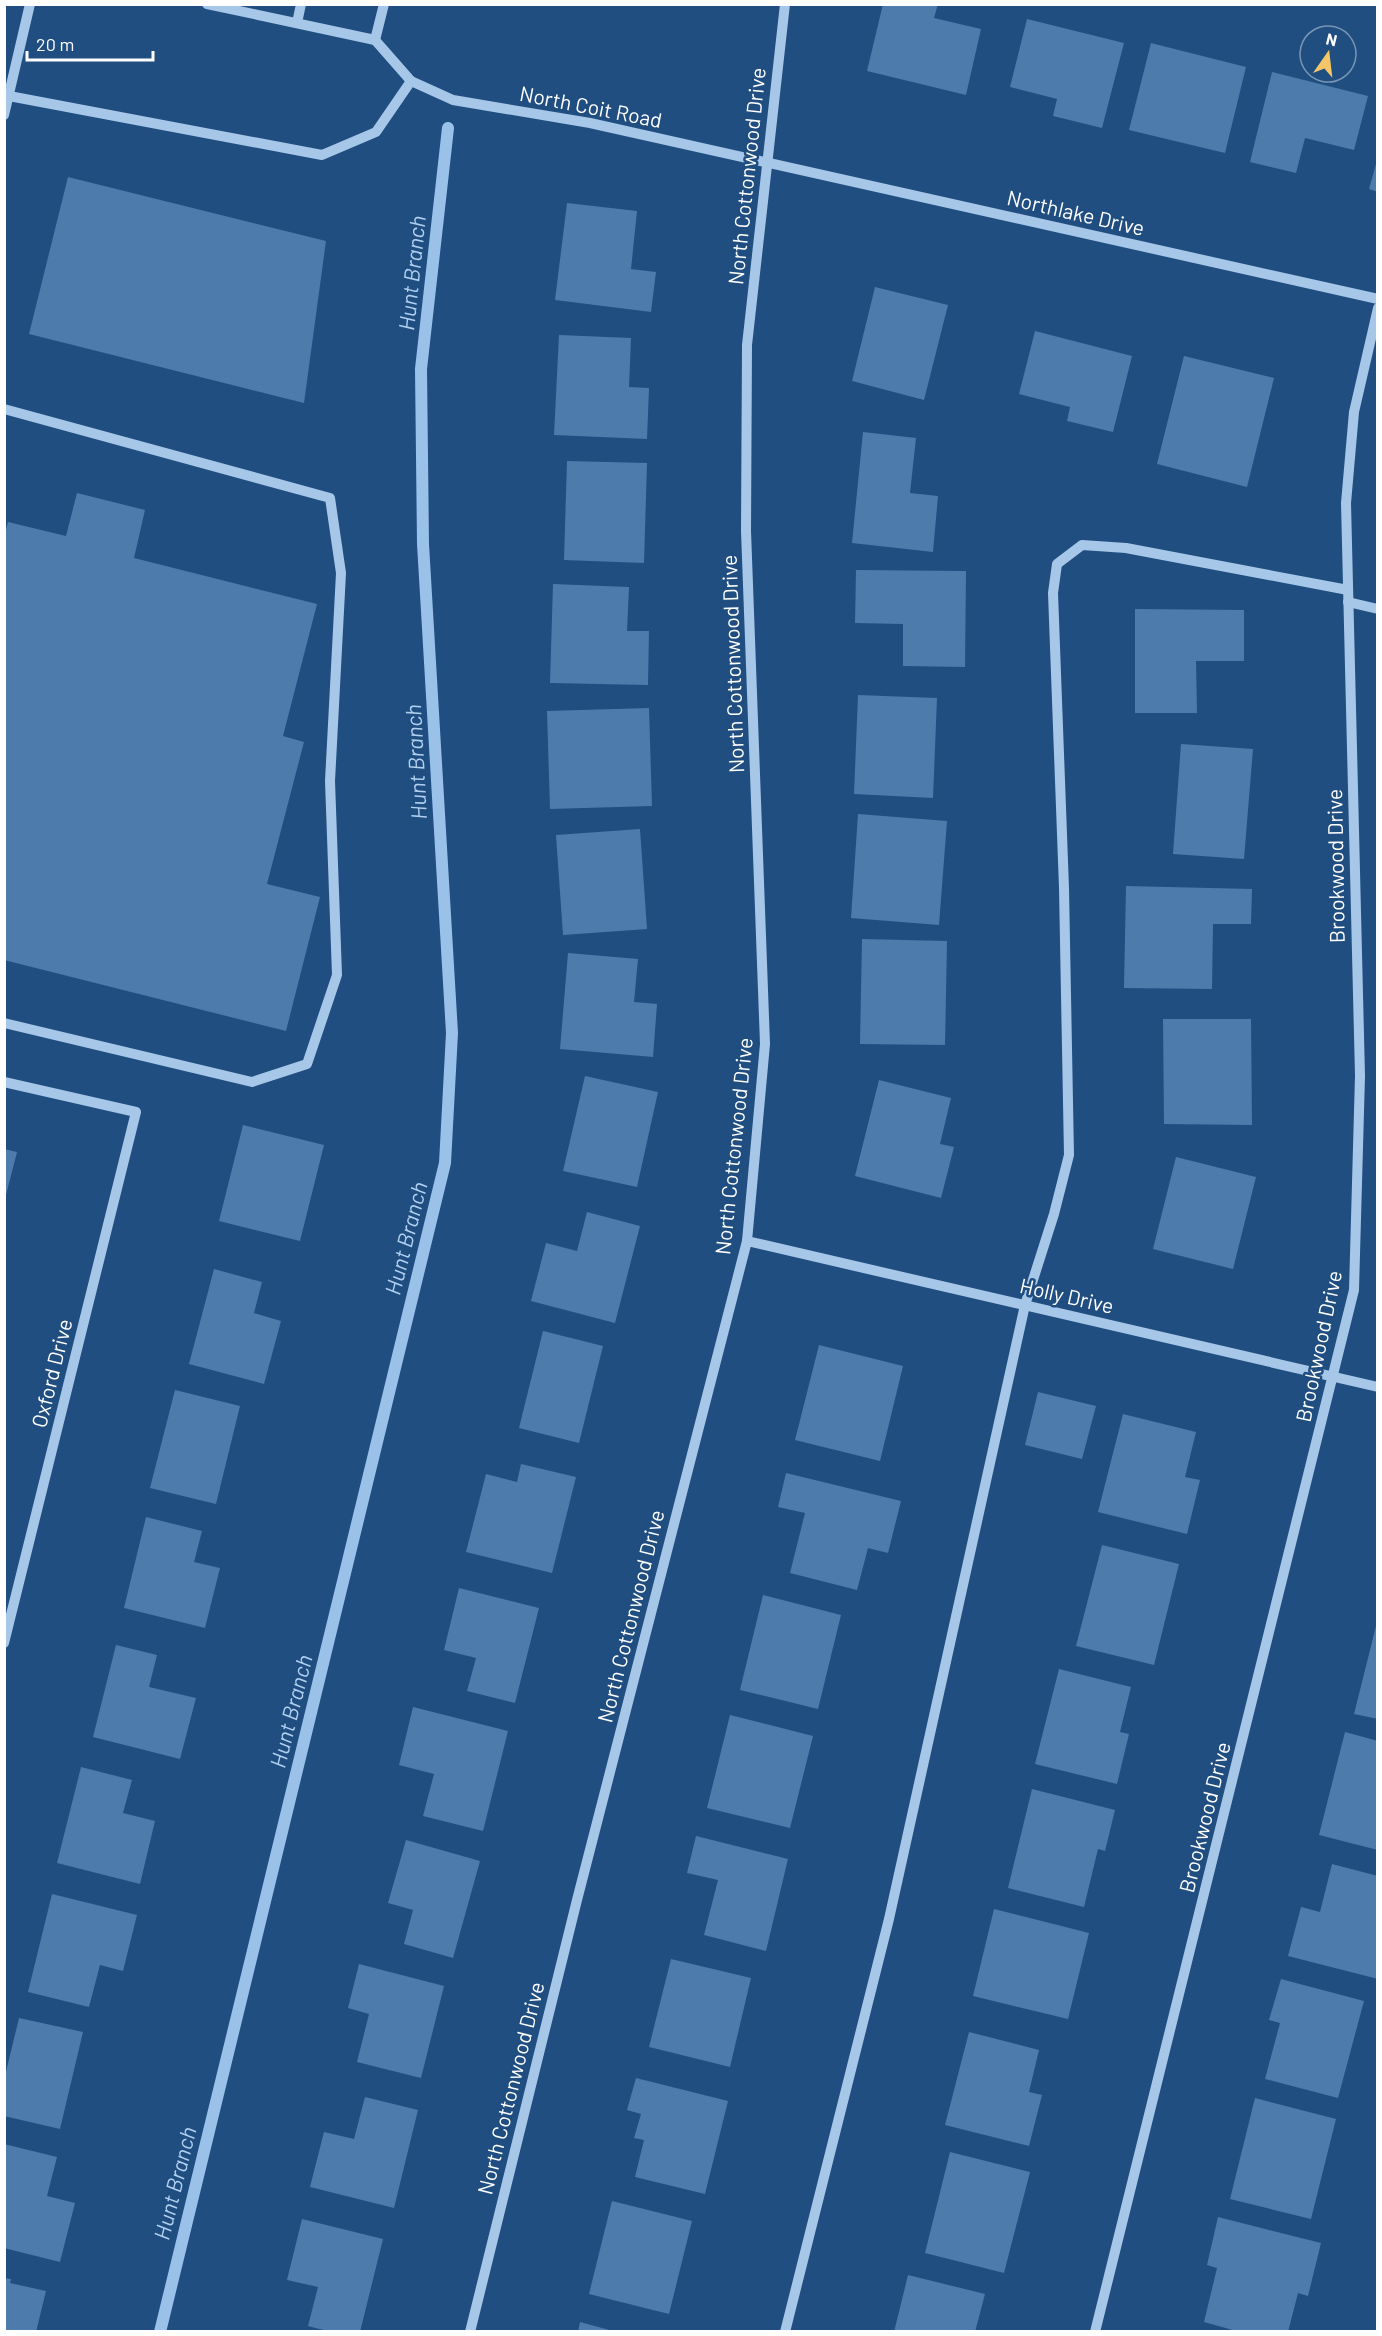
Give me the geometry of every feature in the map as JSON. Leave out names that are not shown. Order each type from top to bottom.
[{"type":"street","points":[[4,116],[30,4]]},
{"type":"street","points":[[9,96],[322,155],[376,132],[411,81],[375,40],[207,4]]},
{"type":"street","points":[[297,23],[301,4]]},
{"type":"street","points":[[375,40],[384,4]]},
{"type":"street","name":"North Cottonwood Drive","points":[[470,2331],[577,1900],[747,1241],[765,1044],[746,531],[747,345],[785,4]]},
{"type":"street","name":"North Coit Road","points":[[411,81],[453,100],[590,123],[767,162]]},
{"type":"street","name":"Northlake Drive","points":[[767,162],[1377,299]]},
{"type":"street","name":"Brookwood Drive","points":[[1095,2331],[1354,1290],[1360,1076],[1346,503],[1354,412],[1377,308]]},
{"type":"street","points":[[4,409],[330,498],[342,573],[330,781],[337,975],[307,1064],[252,1082],[4,1023]]},
{"type":"street","points":[[785,2331],[889,1919],[1025,1305],[1054,1214],[1069,1155],[1064,888],[1054,616],[1057,564],[1082,544],[1126,548],[1347,590]]},
{"type":"street","points":[[1348,602],[1377,609]]},
{"type":"street","name":"Oxford Drive","points":[[4,1082],[136,1112],[4,1643]]},
{"type":"street","name":"Holly Drive","points":[[747,1241],[1377,1387]]},
{"type":"building","points":[[883,4],[938,4],[934,18],[981,29],[966,95],[867,71]]},
{"type":"building","points":[[1027,19],[1124,43],[1102,128],[1053,116],[1057,99],[1010,87]]},
{"type":"building","points":[[1151,43],[1246,67],[1225,153],[1129,130]]},
{"type":"building","points":[[1272,72],[1298,78],[1298,84],[1320,84],[1368,96],[1354,150],[1305,138],[1296,173],[1250,162]]},
{"type":"building","points":[[1378,157],[1378,192],[1369,189]]},
{"type":"building","points":[[68,177],[326,241],[304,403],[29,334]]},
{"type":"building","points":[[567,203],[637,211],[631,269],[656,272],[651,312],[555,300]]},
{"type":"building","points":[[875,287],[948,305],[924,400],[852,381]]},
{"type":"building","points":[[1035,331],[1132,356],[1113,432],[1067,421],[1070,407],[1019,394]]},
{"type":"building","points":[[559,335],[631,338],[629,387],[649,388],[647,439],[554,435]]},
{"type":"building","points":[[1184,356],[1274,378],[1247,487],[1157,464]]},
{"type":"building","points":[[863,432],[916,438],[910,493],[938,496],[933,552],[852,543]]},
{"type":"building","points":[[567,461],[647,463],[644,563],[564,560]]},
{"type":"building","points":[[77,493],[145,510],[134,558],[317,604],[283,736],[304,742],[267,884],[320,897],[286,1031],[4,960],[4,537],[8,522],[66,536]]},
{"type":"building","points":[[856,570],[966,571],[965,667],[903,666],[903,624],[855,623]]},
{"type":"building","points":[[553,584],[629,587],[627,631],[649,631],[648,685],[550,683]]},
{"type":"building","points":[[1135,609],[1244,610],[1244,661],[1196,661],[1197,713],[1135,713]]},
{"type":"building","points":[[858,695],[937,698],[933,798],[854,794]]},
{"type":"building","points":[[649,708],[652,806],[550,809],[547,711]]},
{"type":"building","points":[[1181,744],[1253,749],[1244,859],[1173,854]]},
{"type":"building","points":[[858,814],[947,821],[939,925],[851,918]]},
{"type":"building","points":[[640,829],[647,929],[563,935],[556,835]]},
{"type":"building","points":[[1126,886],[1252,889],[1251,924],[1213,924],[1212,989],[1124,988]]},
{"type":"building","points":[[862,939],[947,941],[945,1045],[860,1044]]},
{"type":"building","points":[[568,953],[638,959],[634,1002],[657,1004],[653,1057],[560,1049]]},
{"type":"building","points":[[1163,1019],[1251,1019],[1252,1125],[1164,1124]]},
{"type":"building","points":[[585,1076],[658,1092],[637,1187],[563,1171]]},
{"type":"building","points":[[879,1080],[951,1098],[940,1144],[954,1147],[941,1198],[855,1176]]},
{"type":"building","points":[[243,1125],[324,1145],[300,1241],[219,1221]]},
{"type":"building","points":[[4,1149],[17,1152],[5,1199],[4,1199]]},
{"type":"building","points":[[1176,1157],[1256,1177],[1233,1269],[1153,1249]]},
{"type":"building","points":[[587,1212],[640,1226],[615,1323],[531,1301],[546,1243],[577,1251]]},
{"type":"building","points":[[214,1269],[262,1282],[254,1313],[281,1321],[264,1384],[189,1364]]},
{"type":"building","points":[[543,1331],[603,1346],[579,1443],[519,1428]]},
{"type":"building","points":[[819,1345],[903,1366],[880,1461],[795,1440]]},
{"type":"building","points":[[175,1390],[240,1406],[216,1504],[150,1488]]},
{"type":"building","points":[[1038,1392],[1096,1406],[1082,1459],[1025,1445]]},
{"type":"building","points":[[1123,1414],[1196,1432],[1185,1477],[1200,1480],[1187,1534],[1098,1512]]},
{"type":"building","points":[[521,1464],[576,1477],[552,1573],[466,1552],[486,1474],[517,1482]]},
{"type":"building","points":[[786,1473],[901,1501],[888,1553],[868,1548],[857,1590],[790,1573],[805,1513],[778,1507]]},
{"type":"building","points":[[146,1517],[202,1531],[194,1562],[220,1568],[205,1628],[124,1608]]},
{"type":"building","points":[[1102,1545],[1179,1564],[1154,1665],[1076,1646]]},
{"type":"building","points":[[459,1588],[539,1608],[515,1703],[467,1691],[476,1658],[444,1650]]},
{"type":"building","points":[[763,1595],[841,1615],[818,1709],[740,1690]]},
{"type":"building","points":[[1378,1622],[1378,1719],[1354,1714]]},
{"type":"building","points":[[116,1645],[157,1655],[149,1687],[196,1698],[180,1759],[93,1737]]},
{"type":"building","points":[[1059,1669],[1131,1687],[1120,1732],[1129,1734],[1117,1784],[1035,1764]]},
{"type":"building","points":[[413,1707],[508,1731],[483,1831],[423,1816],[434,1774],[399,1765]]},
{"type":"building","points":[[730,1715],[813,1736],[790,1828],[707,1808]]},
{"type":"building","points":[[1345,1732],[1378,1741],[1378,1850],[1319,1835]]},
{"type":"building","points":[[81,1767],[132,1780],[123,1813],[155,1821],[140,1884],[57,1863]]},
{"type":"building","points":[[1032,1789],[1115,1810],[1105,1851],[1098,1849],[1084,1907],[1008,1888]]},
{"type":"building","points":[[696,1836],[788,1859],[766,1951],[704,1935],[718,1880],[687,1873]]},
{"type":"building","points":[[406,1840],[480,1861],[453,1958],[404,1944],[413,1910],[388,1903]]},
{"type":"building","points":[[1332,1864],[1378,1876],[1378,1979],[1288,1956],[1301,1907],[1320,1912]]},
{"type":"building","points":[[52,1894],[137,1915],[123,1971],[100,1965],[89,2007],[28,1992]]},
{"type":"building","points":[[994,1909],[1089,1933],[1068,2019],[973,1996]]},
{"type":"building","points":[[671,1959],[751,1978],[730,2067],[649,2047]]},
{"type":"building","points":[[359,1964],[444,1986],[421,2078],[357,2062],[369,2014],[348,2008]]},
{"type":"building","points":[[1281,1979],[1364,2001],[1338,2098],[1265,2079],[1280,2023],[1269,2020]]},
{"type":"building","points":[[19,2018],[83,2032],[60,2129],[4,2116],[4,2080]]},
{"type":"building","points":[[969,2032],[1039,2050],[1029,2092],[1042,2095],[1029,2146],[945,2125]]},
{"type":"building","points":[[636,2078],[728,2101],[705,2194],[635,2177],[644,2140],[634,2138],[641,2114],[627,2110]]},
{"type":"building","points":[[365,2097],[418,2110],[394,2208],[310,2187],[324,2132],[354,2139]]},
{"type":"building","points":[[1255,2098],[1336,2119],[1311,2219],[1230,2199]]},
{"type":"building","points":[[4,2144],[57,2157],[47,2196],[75,2203],[60,2262],[4,2248]]},
{"type":"building","points":[[950,2152],[1030,2172],[1004,2273],[925,2253]]},
{"type":"building","points":[[612,2201],[692,2221],[669,2314],[589,2294]]},
{"type":"building","points":[[1218,2217],[1321,2243],[1308,2296],[1298,2293],[1288,2332],[1240,2332],[1204,2322],[1217,2268],[1207,2265]]},
{"type":"building","points":[[302,2219],[383,2239],[360,2332],[331,2332],[308,2326],[318,2287],[287,2280]]},
{"type":"building","points":[[908,2275],[985,2294],[975,2332],[894,2332]]},
{"type":"building","points":[[4,2278],[11,2279],[10,2283],[46,2291],[36,2332],[4,2332]]},
{"type":"building","points":[[580,2322],[613,2331],[613,2332],[578,2332]]},
{"type":"waterway","name":"Hunt Branch","points":[[160,2332],[445,1163],[452,1033],[423,544],[421,369],[448,128]]}]
